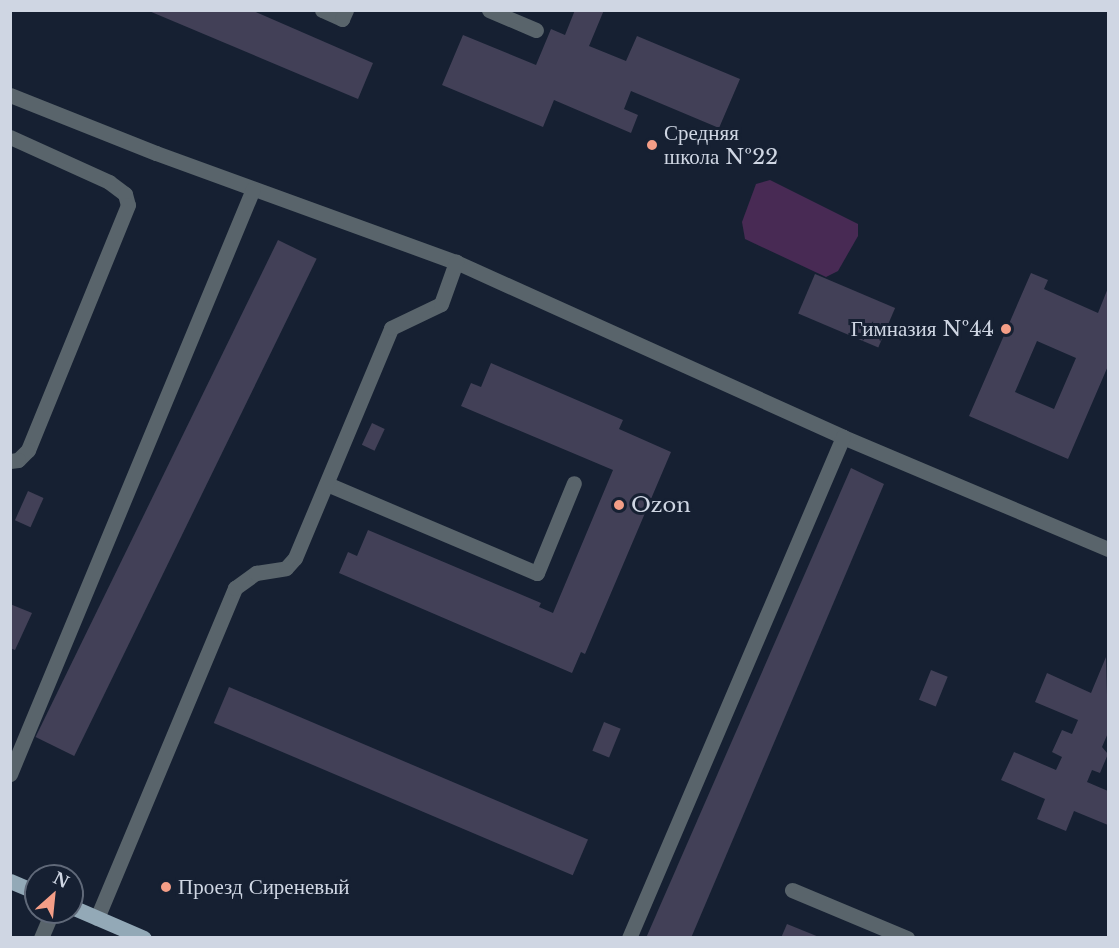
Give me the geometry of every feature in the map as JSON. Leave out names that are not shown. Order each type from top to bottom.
[{"type":"main road","points":[[10,881],[24,887]]},
{"type":"main road","points":[[84,912],[144,938]]},
{"type":"street","points":[[322,10],[342,19],[346,10]]},
{"type":"street","points":[[489,10],[513,15],[536,30]]},
{"type":"street","points":[[10,95],[253,189],[456,262],[843,437],[1108,549]]},
{"type":"street","points":[[10,137],[109,182],[125,194],[128,205],[28,450],[18,460],[10,461]]},
{"type":"street","points":[[10,774],[253,189]]},
{"type":"street","points":[[97,918],[235,588],[256,573],[286,568],[295,558],[391,328],[441,304],[456,262]]},
{"type":"street","points":[[629,938],[843,437]]},
{"type":"street","points":[[327,484],[537,573],[574,483]]},
{"type":"street","points":[[792,890],[907,938]]},
{"type":"street","points":[[41,938],[47,924]]},
{"type":"shaded area","points":[[770,180],[858,224],[858,236],[838,271],[826,277],[745,239],[742,222],[756,184]]},
{"type":"building","points":[[251,10],[373,63],[358,99],[149,11]]},
{"type":"building","points":[[575,10],[604,10],[589,46],[626,61],[637,36],[740,79],[719,128],[631,91],[624,109],[638,115],[631,133],[554,100],[543,127],[442,85],[463,35],[536,65],[551,29],[565,35]]},
{"type":"building","points":[[278,240],[317,259],[74,756],[36,737]]},
{"type":"building","points":[[1031,273],[1048,280],[1044,289],[1098,313],[1108,288],[1108,366],[1068,459],[969,416]],"holes":[[[1037,341],[1076,358],[1054,409],[1015,392]]]},
{"type":"building","points":[[815,274],[895,308],[878,348],[798,314]]},
{"type":"building","points":[[491,363],[623,420],[619,429],[671,452],[585,654],[581,652],[572,673],[339,573],[348,552],[357,556],[368,530],[541,603],[539,607],[553,613],[613,470],[461,406],[471,383],[481,387]]},
{"type":"building","points":[[372,423],[385,429],[375,451],[362,445]]},
{"type":"building","points":[[851,468],[884,484],[691,938],[646,938]]},
{"type":"building","points":[[28,491],[44,498],[31,527],[15,520]]},
{"type":"building","points":[[10,604],[32,613],[15,650],[10,648]]},
{"type":"building","points":[[1106,657],[1108,733],[1102,747],[1108,754],[1100,773],[1092,770],[1087,782],[1108,791],[1108,825],[1074,811],[1066,831],[1037,819],[1045,799],[1001,780],[1014,752],[1056,770],[1062,757],[1052,752],[1062,730],[1072,734],[1078,720],[1035,702],[1047,673],[1091,693]]},
{"type":"building","points":[[931,670],[948,677],[936,706],[919,700]]},
{"type":"building","points":[[229,687],[588,839],[573,875],[214,723]]},
{"type":"building","points":[[604,722],[621,729],[609,757],[592,751]]},
{"type":"building","points":[[787,924],[819,937],[819,938],[781,938]]},
{"type":"place","name":"Средняя школа №22","points":[[652,145]]},
{"type":"place","name":"Гимназия №44","points":[[1006,329]]},
{"type":"place","name":"Ozon","points":[[619,505]]},
{"type":"place","name":"Проезд Сиреневый","points":[[166,887]]}]
